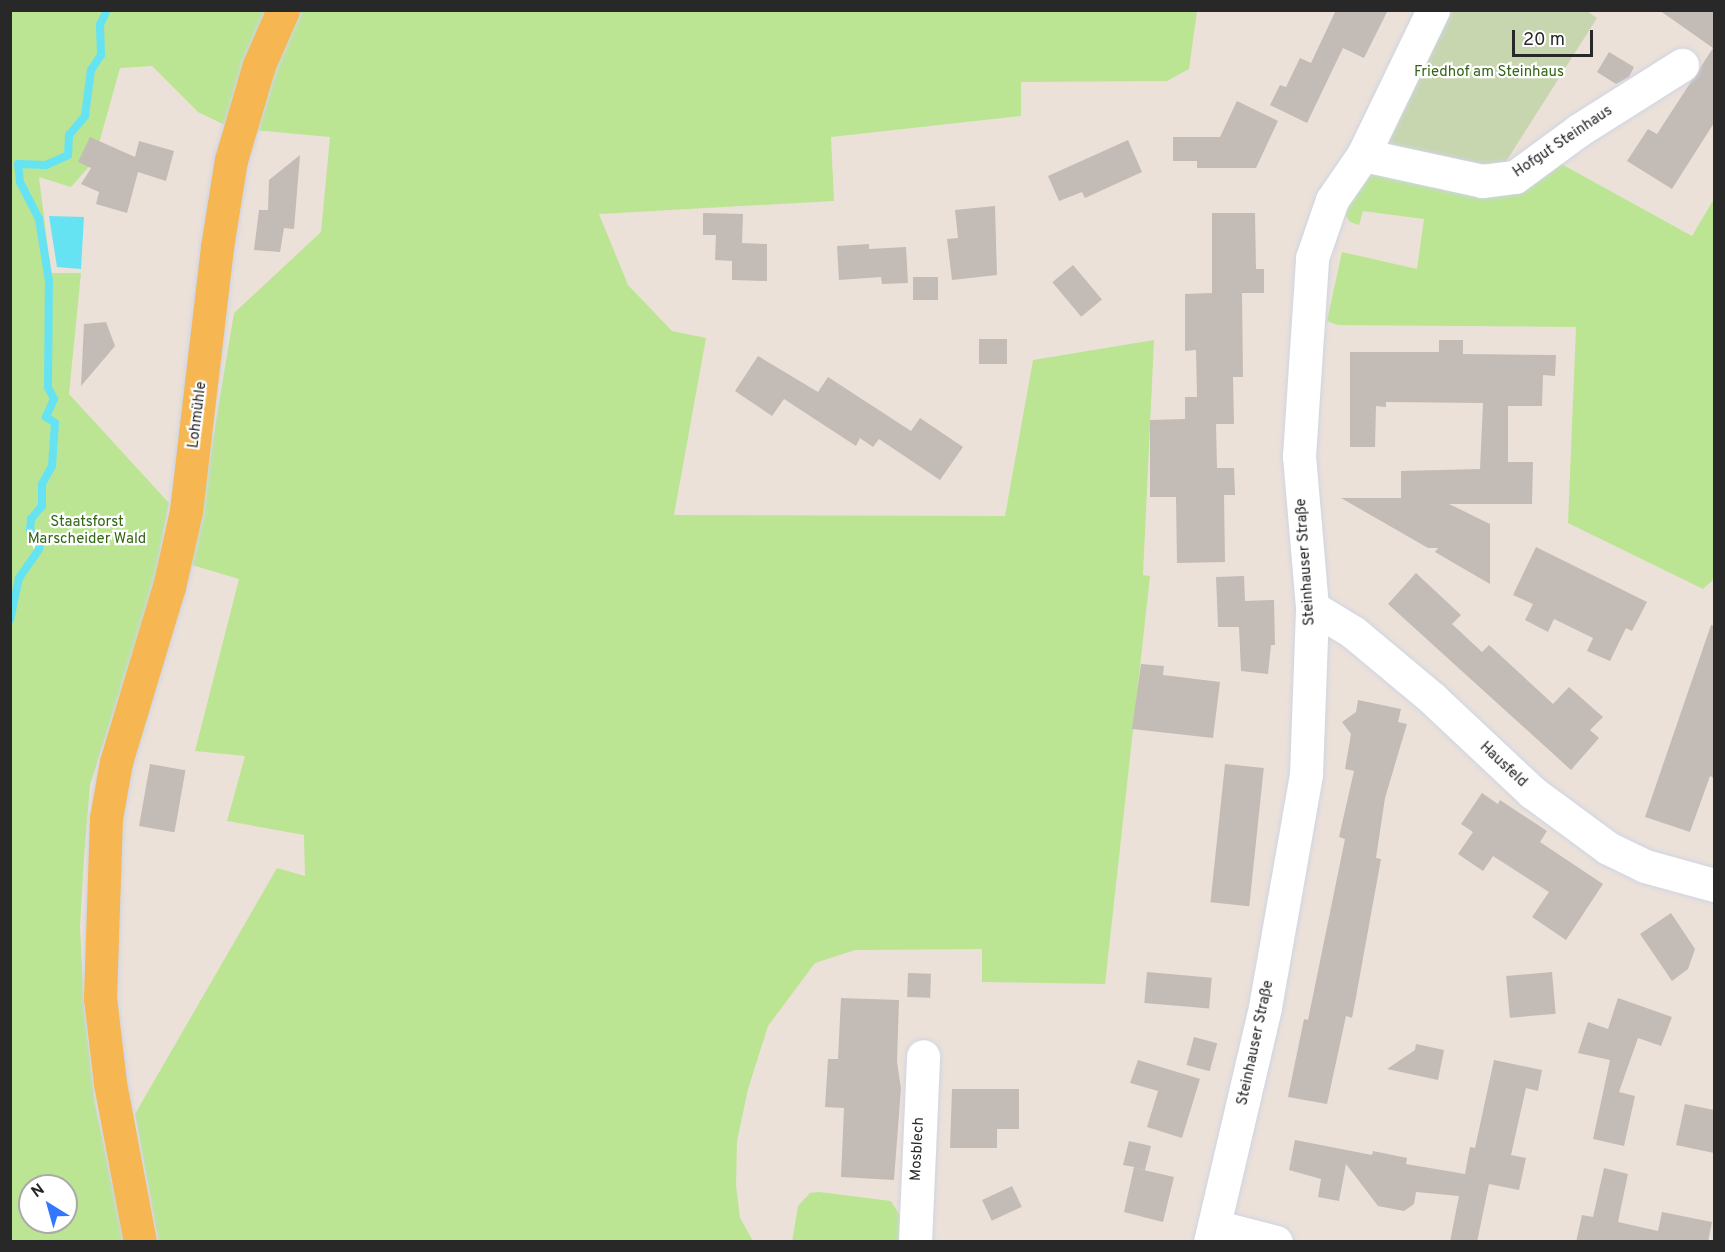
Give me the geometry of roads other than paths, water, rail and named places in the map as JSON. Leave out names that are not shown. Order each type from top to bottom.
[{"type":"main road","name":"Lohmühle","points":[[140,1242],[110,1083],[100,998],[106,818],[116,762],[169,587],[186,511],[217,247],[231,160],[259,65],[283,10]]},
{"type":"street","name":"Steinhauser Straße","points":[[1212,1234],[1265,1007],[1306,774],[1312,607],[1299,456],[1312,258],[1332,200],[1363,155],[1433,10]]},
{"type":"street","name":"Hofgut Steinhaus","points":[[1363,155],[1482,181],[1515,177],[1579,130],[1682,65]]},
{"type":"street","name":"Hausfeld","points":[[1312,607],[1353,632],[1433,699],[1532,792],[1608,848],[1645,866],[1714,885]]},
{"type":"street","name":"Mosblech","points":[[915,1242],[923,1056]]},
{"type":"street","points":[[1212,1234],[1239,1229],[1276,1242]]},
{"type":"water","points":[[49,216],[84,217],[81,269],[57,267]]},
{"type":"waterway","points":[[10,620],[19,578],[39,549],[40,543],[30,530],[31,519],[42,506],[42,484],[52,466],[55,423],[46,417],[54,399],[48,387],[49,281],[39,219],[20,182],[18,164],[46,165],[68,155],[69,135],[85,116],[91,70],[101,55],[100,25],[107,10]]},
{"type":"park label","name":"Friedhof am Steinhaus","points":[[1489,73]]},
{"type":"park label","name":"Staatsforst Marscheider Wald","points":[[87,530]]}]
